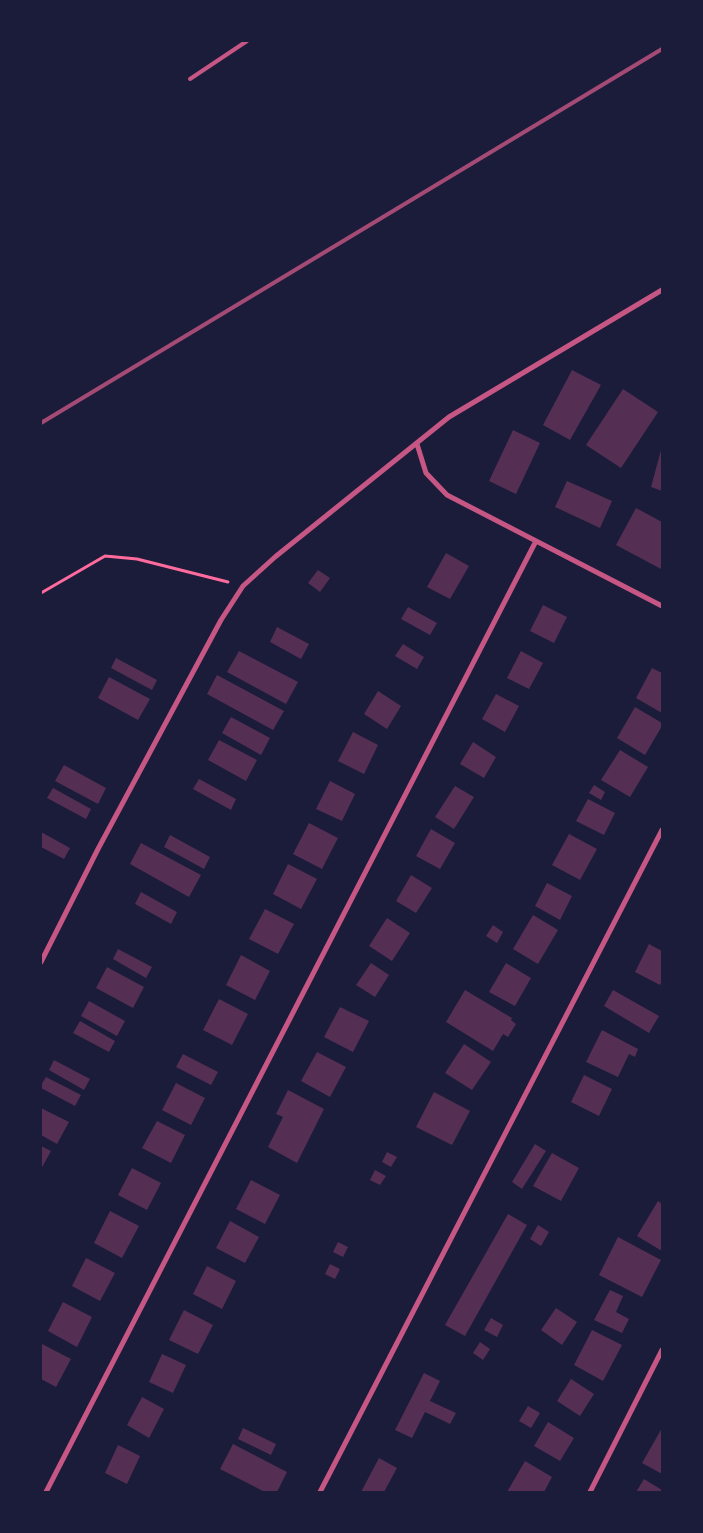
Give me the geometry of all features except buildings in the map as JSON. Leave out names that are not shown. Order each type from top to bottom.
[{"type":"street","points":[[41,962],[98,849],[221,620],[242,586],[275,557],[449,417],[662,290]]},
{"type":"street","points":[[417,444],[426,473],[447,495],[662,606]]},
{"type":"street","points":[[46,1492],[536,541]]},
{"type":"street","points":[[320,1492],[662,830]]},
{"type":"street","points":[[590,1492],[662,1350]]},
{"type":"lane","points":[[190,79],[247,41]]},
{"type":"path","points":[[41,593],[105,556],[138,559],[242,586]]},
{"type":"railway","points":[[41,423],[662,49]]}]
